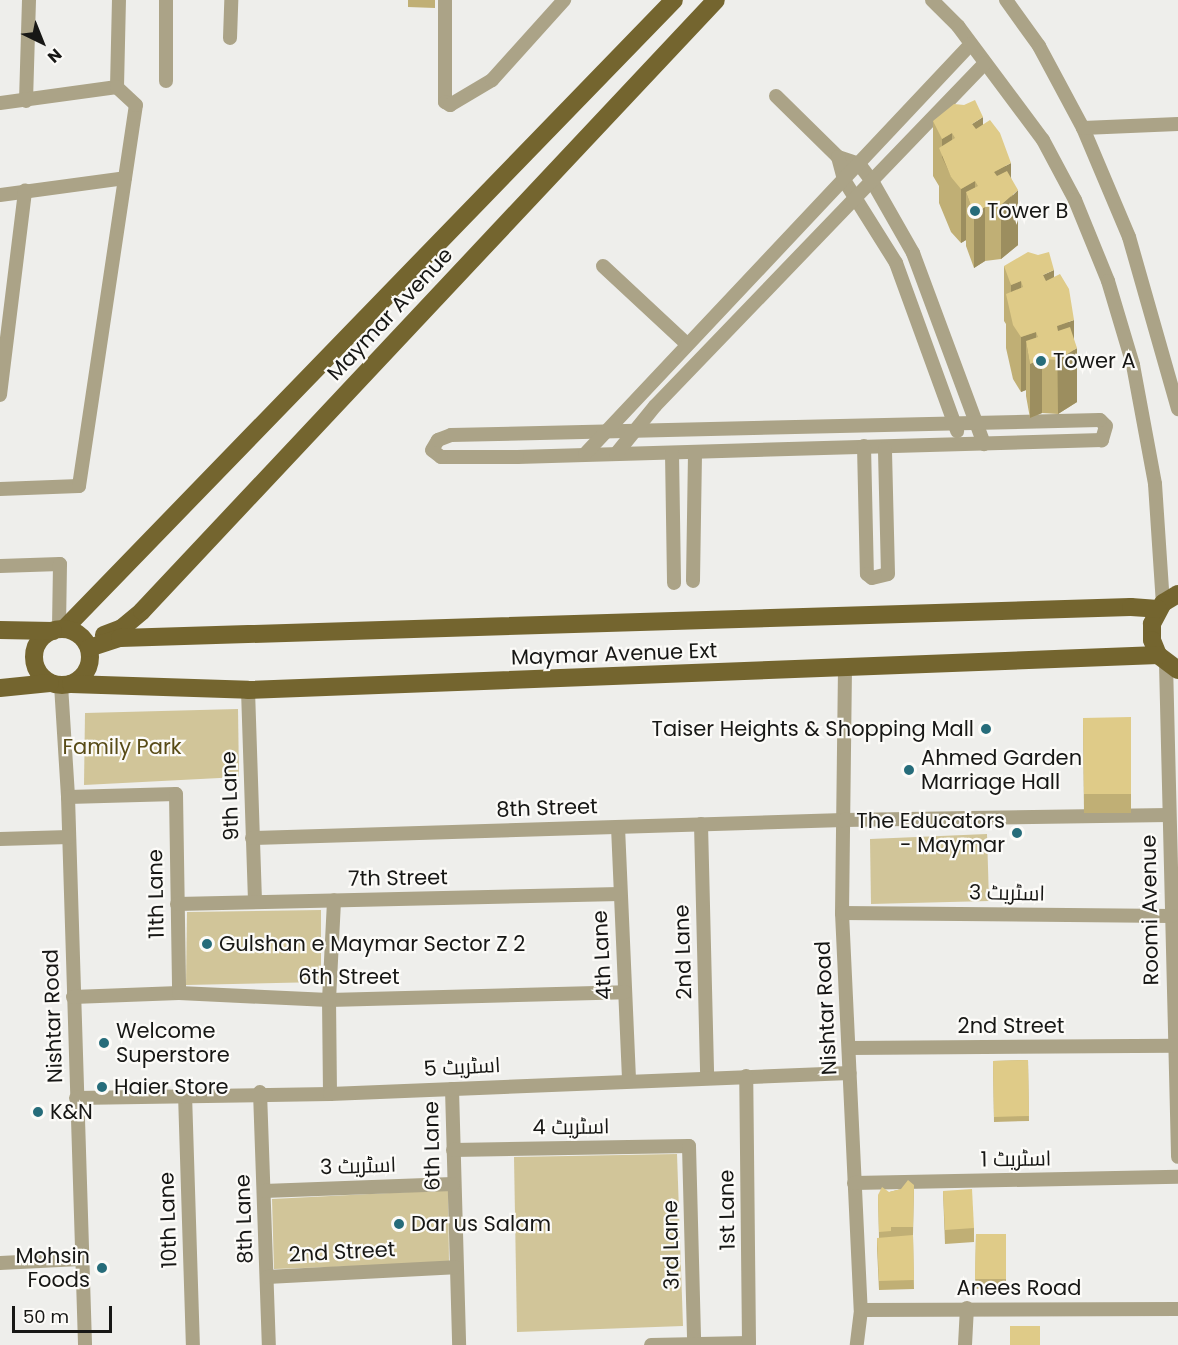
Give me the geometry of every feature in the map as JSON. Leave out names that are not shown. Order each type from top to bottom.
[{"type":"main road","name":"Maymar Avenue","points":[[59,630],[674,0]]},
{"type":"main road","name":"Maymar Avenue","points":[[88,646],[122,628],[142,611],[716,0]]},
{"type":"main road","points":[[1166,602],[1152,624],[1152,640],[1168,663]]},
{"type":"main road","name":"Maymar Avenue Ext","points":[[88,646],[132,638],[1131,606],[1166,602]]},
{"type":"main road","points":[[0,630],[59,630],[75,632],[88,646],[88,669],[61,684],[41,676],[34,656],[37,645],[59,630]]},
{"type":"main road","name":"Maymar Avenue Ext","points":[[0,688],[61,684],[248,690],[845,668],[1168,663]]},
{"type":"street","points":[[26,101],[29,0]]},
{"type":"street","points":[[0,489],[79,486],[136,105],[117,87],[119,0]]},
{"type":"street","points":[[166,0],[166,81]]},
{"type":"street","points":[[231,0],[231,38]]},
{"type":"street","points":[[445,0],[445,102],[450,105],[492,80],[564,0]]},
{"type":"street","points":[[932,0],[971,44],[1043,140],[1075,200],[1112,292],[1133,365],[1155,484],[1166,602]]},
{"type":"street","points":[[1006,0],[1039,46],[1083,128],[1129,237],[1178,409]]},
{"type":"street","points":[[585,454],[603,432],[971,44]]},
{"type":"street","points":[[616,454],[632,432],[985,63]]},
{"type":"street","points":[[0,103],[117,87]]},
{"type":"street","points":[[776,96],[838,157],[859,164],[872,181],[913,253],[984,444]]},
{"type":"street","points":[[1083,128],[1178,124]]},
{"type":"street","points":[[838,157],[843,180],[856,197],[896,263],[962,445]]},
{"type":"street","points":[[0,195],[125,178]]},
{"type":"street","points":[[0,395],[25,191]]},
{"type":"street","points":[[603,266],[687,344]]},
{"type":"street","points":[[1100,420],[1106,426],[1102,440],[885,449],[864,447],[441,457],[432,450],[438,440],[451,435],[956,424],[1100,420]]},
{"type":"street","points":[[864,447],[867,574],[872,578],[888,574],[885,449]]},
{"type":"street","points":[[693,581],[695,452]]},
{"type":"street","points":[[672,453],[674,583]]},
{"type":"street","points":[[0,566],[60,564],[59,630]]},
{"type":"street","name":"Roomi Avenue","points":[[1168,663],[1169,815],[1178,1157]]},
{"type":"street","name":"Nishtar Road","points":[[845,668],[842,913],[861,1310],[857,1345]]},
{"type":"street","name":"Nishtar Road","points":[[61,684],[68,797],[80,1259],[85,1345]]},
{"type":"street","name":"9th Lane","points":[[248,690],[255,901]]},
{"type":"street","name":"11th Lane","points":[[68,797],[176,794],[179,993]]},
{"type":"street","points":[[844,820],[1169,815]]},
{"type":"street","name":"8th Street","points":[[252,838],[844,820]]},
{"type":"street","name":"2nd Lane","points":[[701,825],[707,1078]]},
{"type":"street","name":"4th Lane","points":[[618,827],[629,1080]]},
{"type":"street","points":[[0,839],[69,837]]},
{"type":"street","name":"7th Street","points":[[177,904],[620,894]]},
{"type":"street","points":[[330,1094],[329,1000],[334,900]]},
{"type":"street","name":"اسٹریٹ 3","points":[[842,913],[1172,916]]},
{"type":"street","name":"6th Street","points":[[74,997],[179,993],[329,1000],[625,992]]},
{"type":"street","name":"2nd Street","points":[[849,1048],[1174,1046]]},
{"type":"street","name":"اسٹریٹ 5","points":[[76,1098],[260,1092],[330,1094],[629,1080],[850,1073]]},
{"type":"street","name":"1st Lane","points":[[694,1343],[749,1342],[746,1076]]},
{"type":"street","name":"6th Lane","points":[[452,1089],[455,1267],[459,1345]]},
{"type":"street","name":"8th Lane","points":[[260,1092],[269,1345]]},
{"type":"street","name":"10th Lane","points":[[185,1094],[193,1345]]},
{"type":"street","name":"اسٹریٹ 4","points":[[453,1150],[689,1146]]},
{"type":"street","name":"3rd Lane","points":[[689,1146],[694,1343]]},
{"type":"street","name":"اسٹریٹ 1","points":[[854,1183],[1178,1177]]},
{"type":"street","name":"اسٹریٹ 3","points":[[264,1191],[453,1184]]},
{"type":"street","points":[[0,1263],[80,1259]]},
{"type":"street","name":"2nd Street","points":[[267,1277],[455,1267]]},
{"type":"street","points":[[965,1345],[967,1308]]},
{"type":"street","name":"Anees Road","points":[[861,1310],[1178,1309]]},
{"type":"street","points":[[651,1345],[694,1343]]},
{"type":"green space","name":"Family Park","points":[[238,709],[239,777],[84,785],[85,713]]},
{"type":"green space","points":[[987,834],[989,901],[871,904],[870,839]]},
{"type":"green space","points":[[321,910],[321,982],[186,985],[187,912]]},
{"type":"green space","points":[[677,1154],[683,1326],[517,1332],[514,1157]]},
{"type":"green space","points":[[448,1190],[449,1263],[274,1269],[272,1199]]},
{"type":"building","points":[[975,100],[983,117],[972,124],[976,129],[990,120],[1000,133],[1011,163],[994,172],[997,176],[1007,171],[1018,190],[1001,205],[985,207],[974,214],[966,192],[978,186],[975,181],[961,189],[951,177],[939,148],[955,138],[952,133],[942,139],[933,121],[954,104],[964,105]]},
{"type":"building","points":[[1028,252],[1038,255],[1049,252],[1054,270],[1043,275],[1046,281],[1060,274],[1069,289],[1074,320],[1057,326],[1058,331],[1070,327],[1077,348],[1058,360],[1042,359],[1030,364],[1026,341],[1038,337],[1036,332],[1021,337],[1013,325],[1006,294],[1023,287],[1021,281],[1011,285],[1004,266]]},
{"type":"building","points":[[1131,717],[1131,794],[1084,794],[1083,718]]},
{"type":"building","points":[[1028,1060],[1029,1116],[994,1117],[993,1061]]},
{"type":"building","points":[[908,1180],[914,1185],[913,1227],[891,1227],[891,1231],[879,1232],[878,1195],[882,1187],[889,1192],[901,1189]]},
{"type":"building","points":[[972,1189],[974,1228],[945,1230],[943,1191]]},
{"type":"building","points":[[976,1234],[1006,1234],[1006,1279],[975,1279]]},
{"type":"building","points":[[913,1235],[914,1280],[879,1281],[877,1238]]},
{"type":"building","points":[[1010,1326],[1040,1326],[1040,1345],[1010,1345]]},
{"type":"place","name":"Tower B","points":[[975,211]]},
{"type":"place","name":"Tower A","points":[[1041,361]]},
{"type":"place","name":"Taiser Heights & Shopping Mall","points":[[986,729]]},
{"type":"place","name":"Ahmed Garden Marriage Hall","points":[[909,770]]},
{"type":"place","name":"The Educators - Maymar","points":[[1017,833]]},
{"type":"place","name":"Gulshan e Maymar Sector Z 2","points":[[207,944]]},
{"type":"place","name":"Welcome Superstore","points":[[104,1043]]},
{"type":"place","name":"Haier Store","points":[[102,1087]]},
{"type":"place","name":"K&N","points":[[38,1112]]},
{"type":"place","name":"Dar us Salam","points":[[399,1224]]},
{"type":"place","name":"Mohsin Foods","points":[[102,1268]]}]
